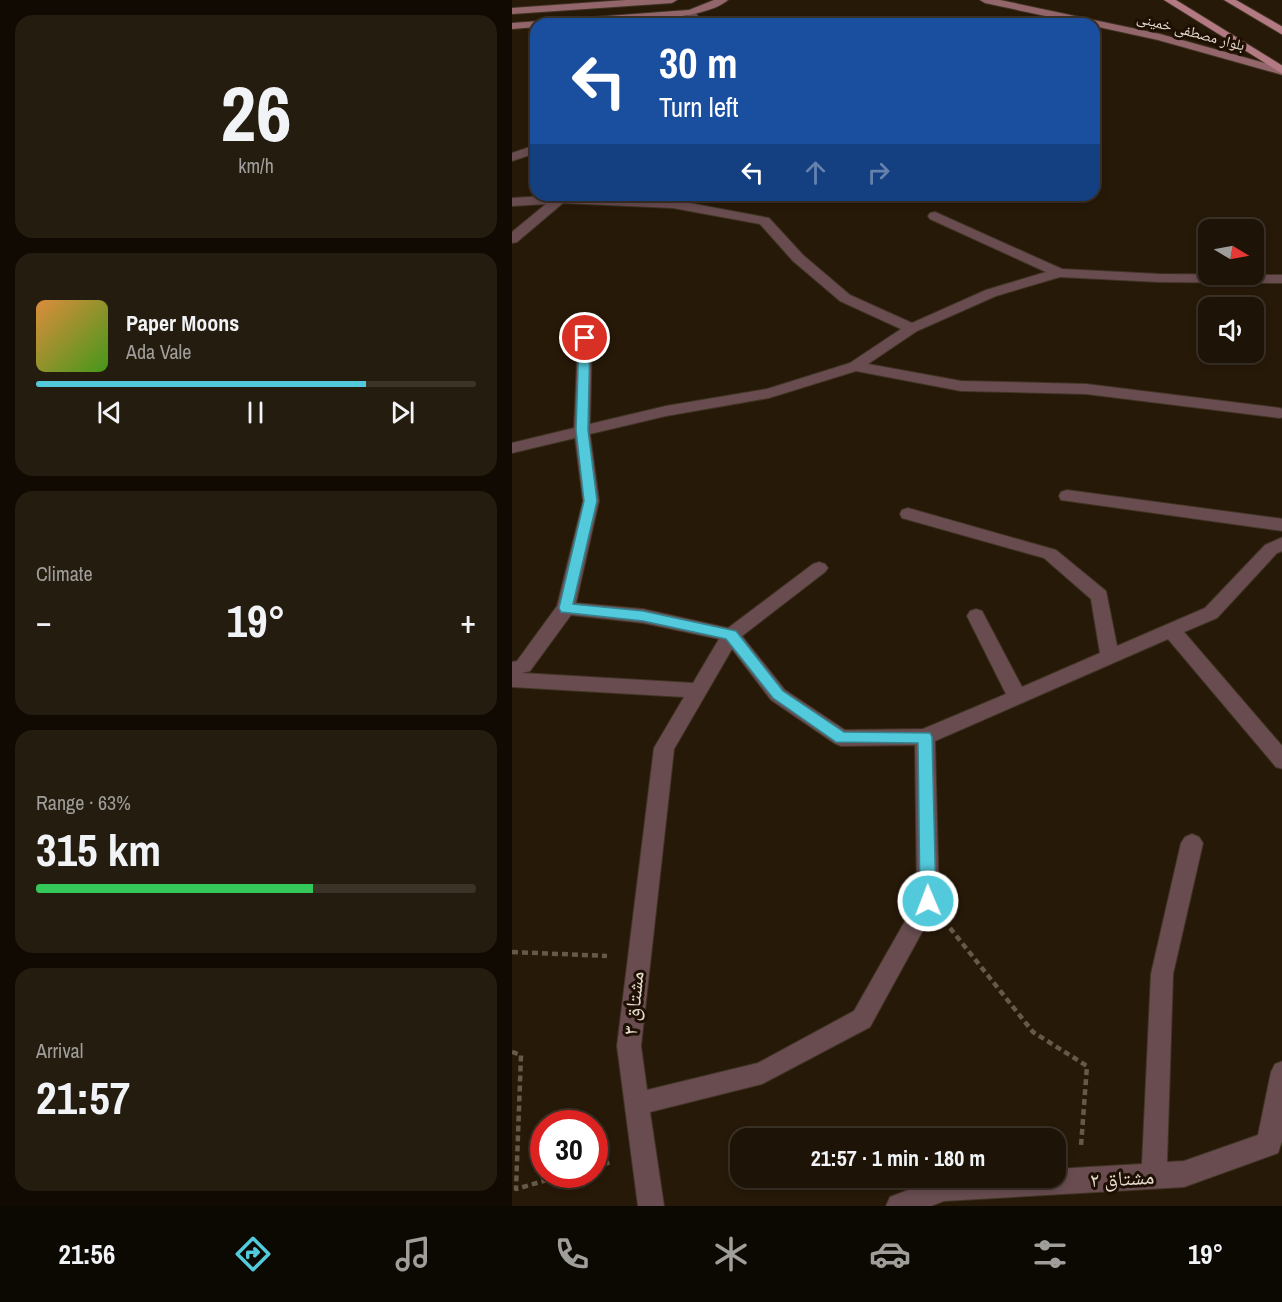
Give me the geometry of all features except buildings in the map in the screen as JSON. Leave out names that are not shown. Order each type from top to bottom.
[{"type":"main road","points":[[512,11],[672,0]]},
{"type":"main road","points":[[621,18],[691,13],[723,0]]},
{"type":"main road","name":"بلوار مصطفی خمینی","points":[[985,0],[1070,18]]},
{"type":"main road","points":[[1169,0],[1283,71]]},
{"type":"main road","points":[[1229,0],[1283,32]]},
{"type":"main road","name":"بلوار مصطفی خمینی","points":[[1100,24],[1160,37],[1283,71]]},
{"type":"main road","points":[[512,26],[530,25]]},
{"type":"street","points":[[691,13],[694,18]]},
{"type":"street","points":[[512,157],[530,151]]},
{"type":"street","points":[[512,202],[530,201]]},
{"type":"street","points":[[512,240],[558,201]]},
{"type":"street","points":[[605,201],[673,204],[764,221],[797,258],[845,298],[912,328]]},
{"type":"street","points":[[935,216],[1059,273]]},
{"type":"street","points":[[512,448],[666,411],[768,393],[855,366],[912,328],[991,293],[1059,273],[1159,278],[1283,279]]},
{"type":"street","points":[[512,669],[523,666],[566,608],[591,501],[582,430],[585,338]]},
{"type":"street","points":[[855,366],[961,386],[1086,389],[1280,413]]},
{"type":"street","points":[[1067,496],[1283,525]]},
{"type":"street","points":[[908,514],[1050,554],[1100,597],[1110,658]]},
{"type":"street","points":[[566,608],[643,616],[731,635],[778,694],[841,738],[925,737],[1211,612],[1271,549],[1283,543]]},
{"type":"street","points":[[638,957],[664,748],[731,635],[819,568]]},
{"type":"street","points":[[976,616],[1018,698]]},
{"type":"street","points":[[1171,630],[1283,761]]},
{"type":"street","points":[[512,680],[698,691]]},
{"type":"street","points":[[636,1104],[762,1073],[862,1019],[928,901],[925,737]]},
{"type":"street","points":[[1154,1176],[1162,974],[1192,843]]},
{"type":"street","name":"مشتاق ۳","points":[[638,957],[629,1046],[651,1206]]},
{"type":"street","name":"مشتاق ۲","points":[[899,1206],[944,1188],[1184,1174],[1276,1143],[1283,1072]]},
{"type":"path","points":[[928,901],[1033,1032],[1086,1066],[1079,1180]]},
{"type":"path","name":"مشتاق ۳","points":[[512,952],[638,957]]},
{"type":"path","points":[[512,1052],[521,1055],[516,1189],[530,1185]]},
{"type":"route","points":[[585,338],[582,430],[591,501],[566,608],[643,616],[731,635],[778,694],[841,738],[925,737],[928,901]]}]
